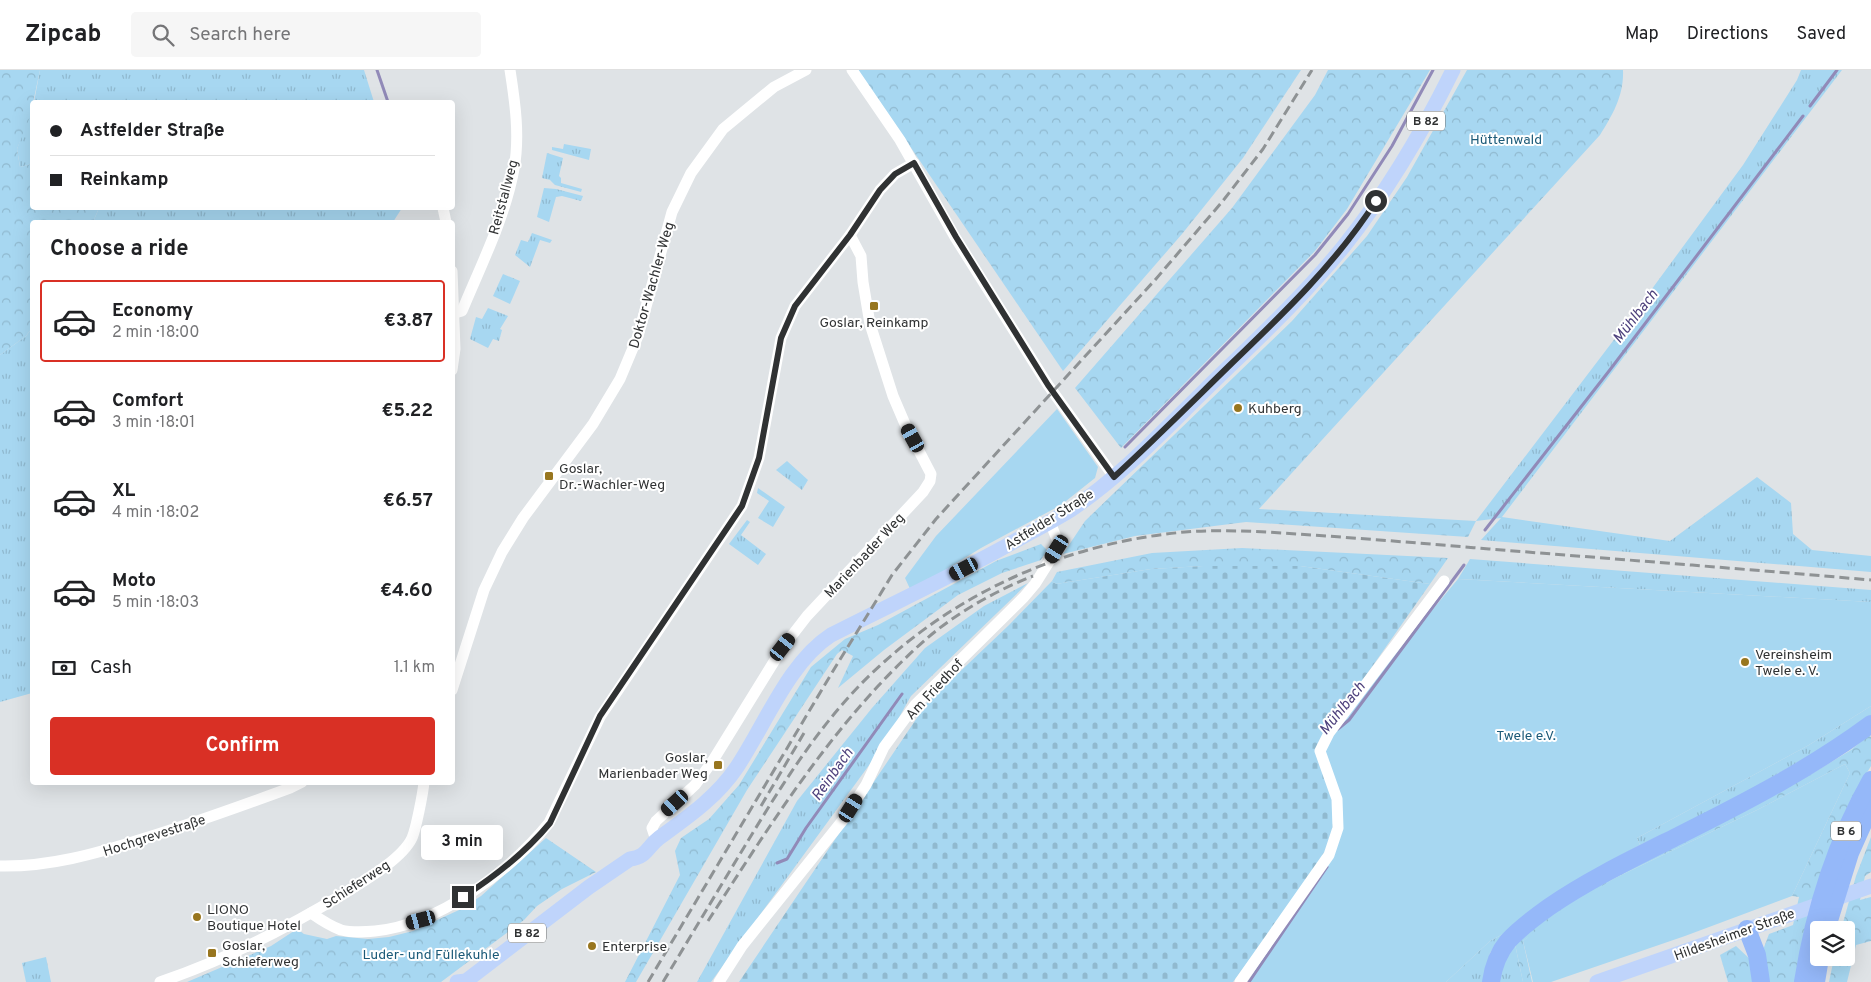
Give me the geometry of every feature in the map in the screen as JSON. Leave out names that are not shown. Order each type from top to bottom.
[{"type":"highway","points":[[1491,982],[1493,970],[1508,941],[1532,919],[1568,894],[1603,873],[1802,771],[1839,748],[1871,724]]},
{"type":"highway","name":"B 6","points":[[1803,982],[1814,927],[1826,884],[1841,842],[1871,780]]},
{"type":"highway","name":"B 6","points":[[1829,921],[1840,883],[1869,813]]},
{"type":"highway","points":[[1746,929],[1757,955],[1761,982]]},
{"type":"highway","points":[[1816,982],[1819,966]]},
{"type":"main road","name":"Astfelder Straße","points":[[463,982],[582,892],[630,859],[632,850],[641,844],[656,840],[692,814],[721,788],[737,768],[799,666],[817,644],[845,628],[941,581],[1050,522],[1114,477],[1148,446],[1271,325],[1315,280],[1344,246],[1367,216],[1396,171],[1453,70]]},
{"type":"main road","name":"Hildesheimer Straße","points":[[1604,981],[1870,886]]},
{"type":"street","name":"Reitstallweg","points":[[455,313],[462,311],[480,267],[500,216],[514,168],[516,110],[510,70]]},
{"type":"street","name":"Doktor-Wachler-Weg","points":[[455,681],[484,590],[502,552],[523,518],[593,424],[620,379],[638,336],[672,212],[691,173],[723,128],[774,87],[806,70]]},
{"type":"street","points":[[852,70],[900,140],[956,237],[1048,385],[1114,477]]},
{"type":"street","points":[[311,913],[328,925],[342,930],[358,932],[388,930],[421,920],[451,905],[487,882],[539,836],[550,823],[600,716],[742,506],[759,458],[781,338],[795,306],[850,235],[880,190],[895,174],[914,163]]},
{"type":"street","name":"Marienbader Weg","points":[[656,840],[652,828],[656,821],[695,785],[712,762],[783,647],[807,616],[930,481],[931,474],[893,396],[870,324],[861,256],[850,235]]},
{"type":"street","points":[[455,313],[455,349]]},
{"type":"street","name":"Am Friedhof","points":[[719,982],[742,946],[844,820],[866,785],[884,747],[914,705],[1035,584],[1057,549],[1058,542],[1050,522]]},
{"type":"street","points":[[1240,982],[1329,855],[1338,828],[1337,799],[1320,751],[1329,732],[1444,581]]},
{"type":"street","name":"Hochgrevestraße","points":[[0,866],[23,866],[77,859],[190,824],[296,785]]},
{"type":"street","name":"Schieferweg","points":[[160,982],[216,960],[311,913],[392,861],[412,838],[423,785]]},
{"type":"green space","points":[[0,70],[40,70],[34,100],[30,100],[30,117],[17,149],[20,167],[30,164],[30,210],[98,210],[94,220],[30,220],[30,331],[26,336],[0,355]]},
{"type":"green space","points":[[40,70],[364,70],[373,100],[34,100]]},
{"type":"green space","points":[[858,70],[1301,70],[1243,158],[1182,234],[1063,371]]},
{"type":"green space","points":[[1328,70],[1430,70],[1347,209],[1315,251],[1121,448],[1075,388],[1232,208],[1315,95]]},
{"type":"green space","name":"Hüttenwald","points":[[1467,70],[1623,70],[1623,79],[1617,104],[1600,135],[1259,509],[1476,521],[1468,537],[1246,522],[1135,536],[1063,554],[1085,521],[1292,321],[1367,236],[1407,177]]},
{"type":"green space","points":[[1801,70],[1842,70],[1502,517],[1670,541],[1757,477],[1791,503],[1793,534],[1812,550],[1871,556],[1871,572],[1481,540],[1501,518],[1476,521],[1632,316],[1743,165],[1797,80]]},
{"type":"green space","points":[[30,113],[30,164],[20,167],[17,149]]},
{"type":"green space","points":[[564,144],[591,149],[589,160],[552,150],[552,147],[563,149]]},
{"type":"green space","points":[[547,153],[563,158],[559,176],[561,183],[582,189],[581,192],[555,185],[550,180],[542,178]]},
{"type":"green space","points":[[544,188],[583,196],[581,201],[562,196],[556,197],[549,222],[537,217]]},
{"type":"green space","points":[[98,210],[401,210],[394,220],[94,220]]},
{"type":"green space","points":[[532,233],[552,240],[550,243],[540,240],[530,267],[515,255],[521,240],[528,242]]},
{"type":"green space","points":[[503,274],[520,281],[510,304],[493,296]]},
{"type":"green space","points":[[488,308],[508,316],[500,329],[502,330],[499,341],[493,339],[488,348],[470,339],[476,317],[482,319]]},
{"type":"green space","points":[[30,331],[30,694],[0,702],[0,355],[26,336]]},
{"type":"green space","points":[[1057,409],[1098,467],[1095,478],[1061,505],[981,548],[911,591],[905,578],[936,536]]},
{"type":"green space","points":[[787,461],[808,480],[802,490],[776,470]]},
{"type":"green space","points":[[758,488],[785,507],[773,527],[758,518],[769,501],[757,493]]},
{"type":"green space","points":[[747,520],[750,522],[741,535],[766,554],[758,565],[729,544]]},
{"type":"green space","points":[[1041,544],[1047,550],[1041,560],[1002,573],[958,595],[884,650],[838,688],[853,656],[842,650],[837,654],[747,790],[636,982],[625,982],[680,875],[675,851],[681,838],[709,819],[739,785],[811,667],[845,639],[878,625],[996,561]]},
{"type":"green space","points":[[1242,548],[1448,558],[1430,584],[1300,566],[1203,566],[1151,569],[1056,584],[1052,581],[1057,572],[1152,553]]},
{"type":"green space","points":[[1470,559],[1871,590],[1871,602],[1458,579]]},
{"type":"green space","points":[[1203,566],[1300,566],[1430,584],[1327,731],[1336,799],[1336,828],[1329,851],[1233,982],[739,982],[927,703],[1052,581],[1056,584],[1151,569]]},
{"type":"green space","name":"Twele e.V.","points":[[1458,579],[1871,602],[1871,706],[1809,745],[1637,838],[1640,845],[1601,866],[1490,941],[1446,982],[1248,982],[1332,854],[1339,828],[1322,751],[1330,733]]},
{"type":"green space","points":[[1028,583],[911,696],[883,746],[711,982],[697,982],[797,801],[872,708],[925,648],[984,606]]},
{"type":"green space","points":[[1871,706],[1871,715],[1848,733],[1724,805],[1640,845],[1637,838],[1809,745]]},
{"type":"green space","points":[[1869,735],[1871,737],[1871,766],[1851,799],[1835,835],[1814,921],[1810,921],[1810,937],[1799,982],[1767,982],[1763,950],[1769,934],[1793,925],[1799,897],[1792,896],[1850,773],[1845,764],[1757,810],[1613,879],[1523,941],[1532,982],[1523,982],[1515,944],[1544,919],[1577,897],[1813,773],[1851,750]]},
{"type":"green space","points":[[1845,764],[1850,773],[1792,896],[1685,936],[1551,982],[1533,982],[1523,941],[1551,919],[1613,879],[1757,810]]},
{"type":"green space","points":[[1871,837],[1871,872],[1865,876],[1860,900],[1871,897],[1871,941],[1856,945],[1855,949],[1855,921],[1844,921],[1856,876]]},
{"type":"green space","name":"Luder- und Füllekuhle","points":[[546,838],[596,872],[562,889],[537,906],[524,920],[441,982],[187,982],[271,946],[297,929],[304,934],[327,939],[336,936],[368,939],[389,937],[413,931],[459,910],[481,896]]},
{"type":"green space","points":[[1503,934],[1490,953],[1484,982],[1446,982],[1490,941]]},
{"type":"green space","points":[[1515,944],[1523,982],[1498,982],[1505,959]]},
{"type":"green space","points":[[1736,946],[1752,961],[1754,982],[1728,982],[1720,955]]},
{"type":"green space","points":[[46,957],[51,982],[26,982],[22,963]]},
{"type":"green space","points":[[1832,966],[1851,966],[1847,982],[1829,982]]},
{"type":"waterway","name":"Reinbach","points":[[377,70],[387,100]]},
{"type":"waterway","points":[[1125,447],[1315,255],[1348,214],[1392,146],[1433,70]]},
{"type":"waterway","name":"Mühlbach","points":[[1810,106],[1837,70]]},
{"type":"waterway","name":"Mühlbach","points":[[1485,530],[1803,116]]},
{"type":"waterway","name":"Mühlbach","points":[[1338,729],[1349,720],[1464,565]]},
{"type":"waterway","name":"Reinbach","points":[[777,863],[787,859],[806,828],[902,694]]},
{"type":"waterway","name":"Mühlbach","points":[[1249,982],[1327,867]]},
{"type":"railway","points":[[648,982],[892,575],[936,519],[1155,280],[1222,202],[1263,149],[1312,70]]},
{"type":"railway","points":[[663,982],[755,828],[788,777],[823,728],[862,683],[916,635],[950,611],[1024,573],[1063,558],[1103,546],[1144,537],[1185,532],[1248,531],[1871,580]]},
{"type":"railway","points":[[708,921],[756,846],[807,773],[863,703],[893,671],[925,640],[963,612],[990,596],[1033,576]]},
{"type":"railway","points":[[761,806],[804,733]]},
{"type":"place","name":"Goslar, Reinkamp","points":[[874,306]]},
{"type":"place","name":"Kuhberg","points":[[1238,408]]},
{"type":"place","name":"Goslar, Dr.-Wachler-Weg","points":[[549,476]]},
{"type":"place","name":"Vereinsheim Twele e. V.","points":[[1745,662]]},
{"type":"place","name":"Goslar, Marienbader Weg","points":[[718,765]]},
{"type":"place","name":"LIONO Boutique Hotel","points":[[197,917]]},
{"type":"place","name":"Enterprise","points":[[592,946]]},
{"type":"place","name":"Goslar, Schieferweg","points":[[212,953]]},
{"type":"route","points":[[463,897],[487,882],[539,836],[550,823],[600,716],[742,506],[759,458],[781,338],[795,306],[850,235],[880,190],[895,174],[914,163],[956,237],[1048,385],[1114,477],[1295,301],[1344,246],[1376,201]]}]
